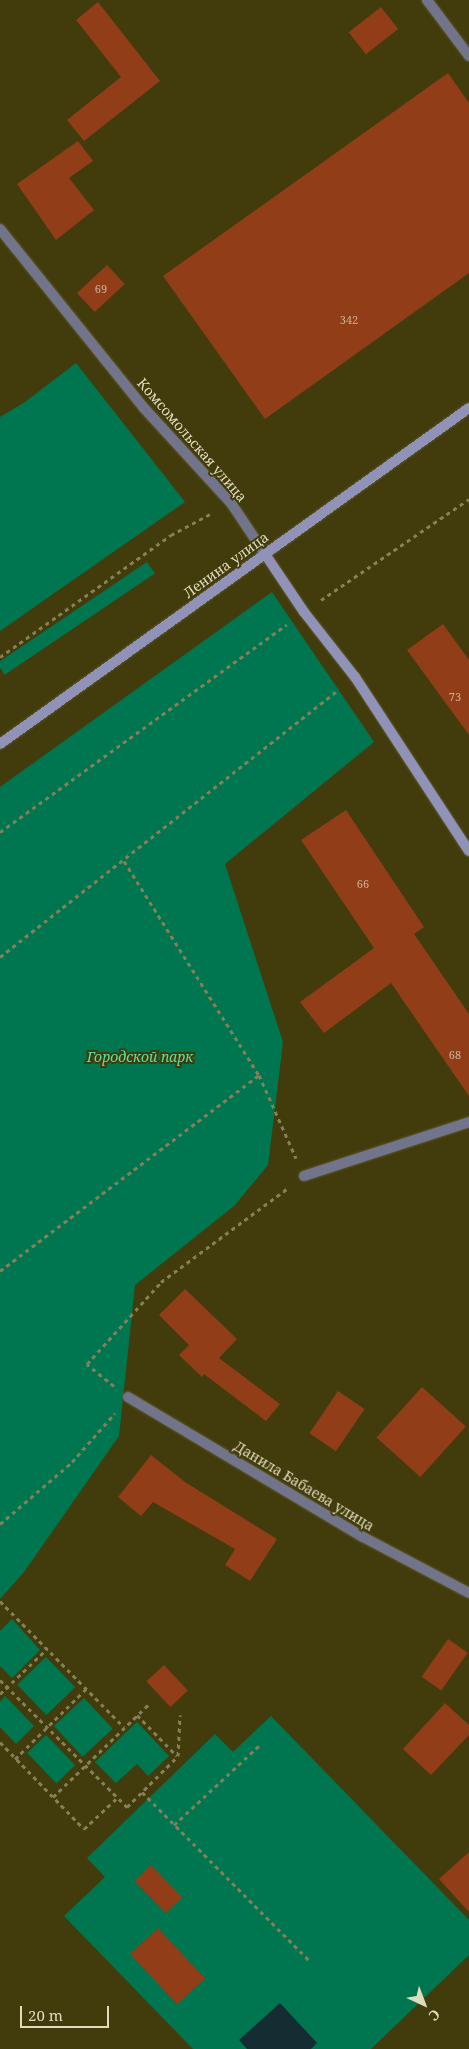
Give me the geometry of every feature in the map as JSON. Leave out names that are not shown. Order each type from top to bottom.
[{"type":"main road","name":"Ленина улица","points":[[0,744],[469,408]]},
{"type":"main road","name":"Комсомольская улица","points":[[265,554],[304,612],[355,677],[469,851]]},
{"type":"street","points":[[427,0],[469,56]]},
{"type":"street","name":"Комсомольская улица","points":[[0,229],[143,407],[231,503],[265,554]]},
{"type":"street","points":[[304,1176],[469,1122]]},
{"type":"street","name":"Данила Бабаева улица","points":[[128,1397],[363,1537],[469,1593]]},
{"type":"path","points":[[0,832],[304,612],[469,499]]},
{"type":"path","points":[[0,657],[171,535],[231,503]]},
{"type":"path","points":[[0,957],[355,677]]},
{"type":"path","points":[[0,1524],[72,1462],[128,1397],[87,1364],[161,1282],[304,1176],[259,1075],[124,861]]},
{"type":"path","points":[[0,1271],[259,1075]]},
{"type":"path","points":[[0,1601],[124,1728]]},
{"type":"path","points":[[0,1694],[47,1649]]},
{"type":"path","points":[[0,1680],[127,1807],[178,1756],[180,1715]]},
{"type":"path","points":[[15,1759],[86,1689]]},
{"type":"path","points":[[53,1797],[150,1703]]},
{"type":"path","points":[[138,1715],[178,1756]]},
{"type":"path","points":[[0,1742],[84,1829],[117,1798]]},
{"type":"path","points":[[174,1825],[262,1742]]},
{"type":"path","points":[[142,1792],[310,1961]]},
{"type":"green space","points":[[76,363],[185,502],[0,631],[0,417],[25,402]]},
{"type":"green space","points":[[147,562],[155,574],[5,675],[0,668],[0,661]]},
{"type":"green space","name":"Городской парк","points":[[272,592],[374,742],[225,864],[283,1042],[268,1165],[234,1206],[135,1285],[119,1436],[24,1572],[0,1599],[0,787]]},
{"type":"green space","points":[[12,1619],[40,1650],[12,1678],[0,1666],[0,1631]]},
{"type":"green space","points":[[46,1657],[75,1687],[46,1715],[17,1685]]},
{"type":"green space","points":[[5,1696],[34,1726],[16,1744],[0,1727],[0,1702]]},
{"type":"green space","points":[[84,1698],[113,1729],[83,1757],[54,1726]]},
{"type":"green space","points":[[271,1716],[469,1920],[469,1955],[371,2049],[193,2049],[64,1916],[105,1877],[87,1858],[215,1734],[233,1752]]},
{"type":"green space","points":[[137,1722],[169,1756],[148,1776],[137,1764],[116,1783],[95,1762]]},
{"type":"green space","points":[[46,1735],[75,1765],[56,1783],[27,1753]]},
{"type":"water","points":[[280,2003],[317,2043],[311,2049],[247,2049],[239,2040]]},
{"type":"building","points":[[98,2],[160,81],[84,141],[67,120],[121,77],[76,20]]},
{"type":"building","points":[[381,7],[398,29],[366,54],[349,32]]},
{"type":"building","points":[[448,73],[469,103],[469,273],[265,419],[163,276]]},
{"type":"building","points":[[78,141],[93,161],[69,178],[94,210],[56,240],[17,184]]},
{"type":"building","points":[[107,265],[125,284],[95,312],[77,293]]},
{"type":"building","points":[[443,624],[469,660],[469,735],[407,650]]},
{"type":"building","points":[[346,810],[424,927],[414,934],[469,1014],[469,1096],[391,983],[324,1033],[300,1002],[374,948],[301,840]]},
{"type":"building","points":[[185,1289],[237,1339],[219,1358],[280,1404],[266,1421],[204,1374],[202,1377],[179,1355],[189,1345],[159,1315]]},
{"type":"building","points":[[422,1387],[466,1426],[420,1477],[376,1438]]},
{"type":"building","points":[[338,1391],[365,1409],[336,1451],[309,1433]]},
{"type":"building","points":[[151,1455],[185,1482],[277,1539],[250,1581],[225,1565],[235,1549],[153,1502],[141,1516],[118,1497]]},
{"type":"building","points":[[448,1639],[468,1653],[441,1690],[422,1677]]},
{"type":"building","points":[[164,1665],[188,1691],[170,1707],[146,1681]]},
{"type":"building","points":[[445,1703],[469,1725],[469,1735],[431,1775],[403,1749]]},
{"type":"building","points":[[469,1852],[469,1912],[439,1879]]},
{"type":"building","points":[[151,1865],[182,1897],[166,1913],[134,1881]]},
{"type":"building","points":[[158,1928],[205,1978],[177,2004],[130,1954]]}]
